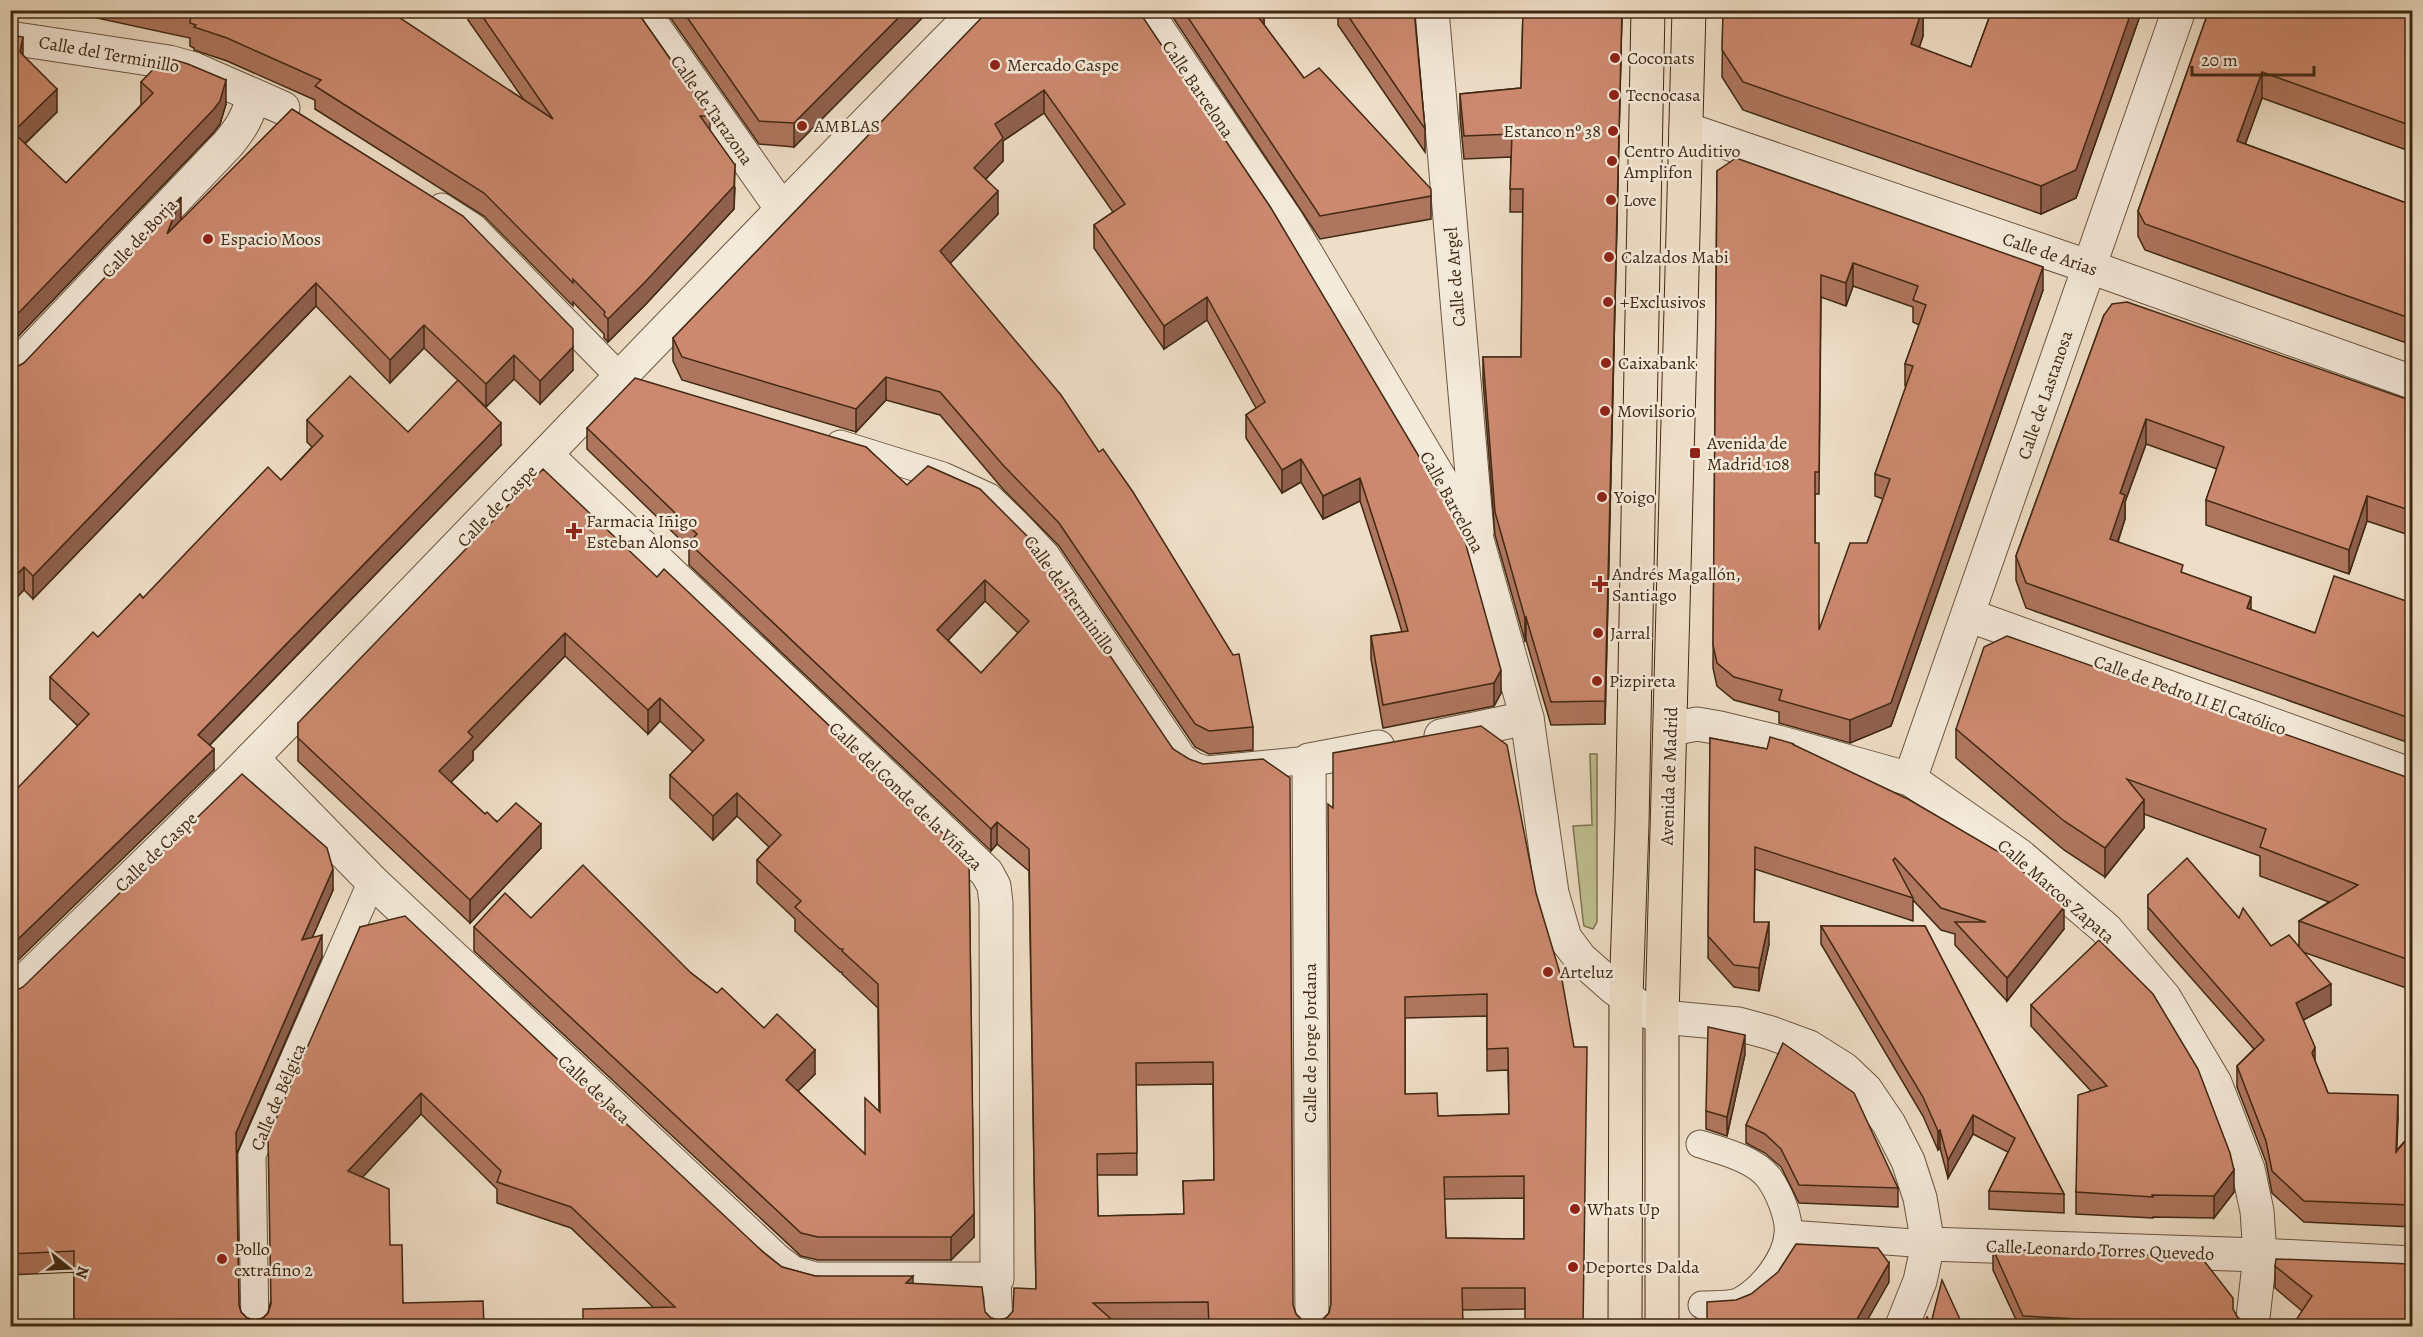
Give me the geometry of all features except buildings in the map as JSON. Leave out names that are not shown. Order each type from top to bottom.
[{"type":"main road","name":"Avenida de Madrid","points":[[1625,1326],[1626,998],[1632,824],[1648,10]]},
{"type":"main road","name":"Avenida de Madrid","points":[[1662,1326],[1662,1017],[1671,729],[1682,198],[1689,10]]},
{"type":"street","name":"Calle de Tarazona","points":[[642,10],[782,208]]},
{"type":"street","name":"Calle de Caspe","points":[[10,995],[252,758],[546,454],[629,380],[782,208],[977,10]]},
{"type":"street","name":"Calle Barcelona","points":[[1145,10],[1287,220],[1478,543],[1527,718],[1552,893],[1565,938],[1580,958],[1626,998],[1644,1010],[1662,1017]]},
{"type":"street","name":"Calle de Argel","points":[[1432,10],[1478,543]]},
{"type":"street","name":"Calle de Lastanosa","points":[[1910,779],[2179,10]]},
{"type":"street","name":"Calle del Terminillo","points":[[10,38],[169,62],[194,69],[293,115]]},
{"type":"street","name":"Calle de Borja","points":[[10,374],[228,144],[243,126],[250,111],[253,95]]},
{"type":"street","name":"Calle de Arias","points":[[1686,129],[2090,267],[2412,382]]},
{"type":"street","points":[[423,195],[473,227],[629,380]]},
{"type":"street","name":"Calle del Terminillo","points":[[817,437],[943,476],[989,497],[1046,555],[1184,758],[1194,766],[1206,770],[1309,760],[1475,730],[1527,718]]},
{"type":"street","name":"Calle del Conde de la Viñaza","points":[[546,454],[987,873],[992,883],[996,903],[999,1326]]},
{"type":"street","name":"Calle de Pedro II El Católico","points":[[1968,615],[2412,775]]},
{"type":"street","name":"Calle Marcos Zapata","points":[[1671,729],[1697,724],[1720,728],[1910,779],[2019,855],[2097,921],[2164,997],[2215,1083],[2248,1168],[2257,1211],[2260,1255],[2253,1318],[2250,1326]]},
{"type":"street","name":"Calle de Jaca","points":[[252,758],[372,881],[776,1260],[793,1273],[815,1279],[997,1280]]},
{"type":"street","name":"Calle de Jorge Jordana","points":[[1309,760],[1312,1326]]},
{"type":"street","name":"Calle de Bélgica","points":[[255,1326],[252,1155],[372,881]]},
{"type":"street","points":[[1662,1017],[1738,1024],[1809,1047],[1844,1069],[1866,1090],[1889,1124],[1908,1161],[1920,1198],[1928,1244],[1920,1281],[1902,1326]]},
{"type":"street","points":[[1700,1144],[1742,1158],[1769,1177],[1784,1209],[1789,1234],[1782,1256],[1764,1282],[1741,1302],[1702,1305]]},
{"type":"street","name":"Calle Leonardo Torres Quevedo","points":[[1789,1234],[1928,1244],[2260,1255],[2412,1263]]},
{"type":"green space","points":[[1590,754],[1597,754],[1597,922],[1593,929],[1584,926],[1573,826],[1592,825]]},
{"type":"place","name":"Coconats","points":[[1615,58]]},
{"type":"place","name":"Mercado Caspe","points":[[995,65]]},
{"type":"place","name":"Tecnocasa","points":[[1614,95]]},
{"type":"place","name":"AMBLAS","points":[[802,126]]},
{"type":"place","name":"Estanco nº 38","points":[[1613,131]]},
{"type":"place","name":"Centro Auditivo Amplifon","points":[[1612,161]]},
{"type":"place","name":"Love","points":[[1611,200]]},
{"type":"place","name":"Espacio Moos","points":[[208,239]]},
{"type":"place","name":"Calzados Mabi","points":[[1609,257]]},
{"type":"place","name":"+Exclusivos","points":[[1608,302]]},
{"type":"place","name":"Caixabank","points":[[1606,363]]},
{"type":"place","name":"Movilsorio","points":[[1605,411]]},
{"type":"place","name":"Avenida de Madrid 108","points":[[1695,453]]},
{"type":"place","name":"Yoigo","points":[[1602,497]]},
{"type":"place","name":"Farmacia Iñigo Esteban Alonso","points":[[574,531]]},
{"type":"place","name":"Andrés Magallón, Santiago","points":[[1600,584]]},
{"type":"place","name":"Jarral","points":[[1598,633]]},
{"type":"place","name":"Pizpireta","points":[[1597,681]]},
{"type":"place","name":"Arteluz","points":[[1548,972]]},
{"type":"place","name":"Whats Up","points":[[1575,1209]]},
{"type":"place","name":"Pollo extrafino 2","points":[[222,1259]]},
{"type":"place","name":"Deportes Dalda","points":[[1573,1267]]}]
